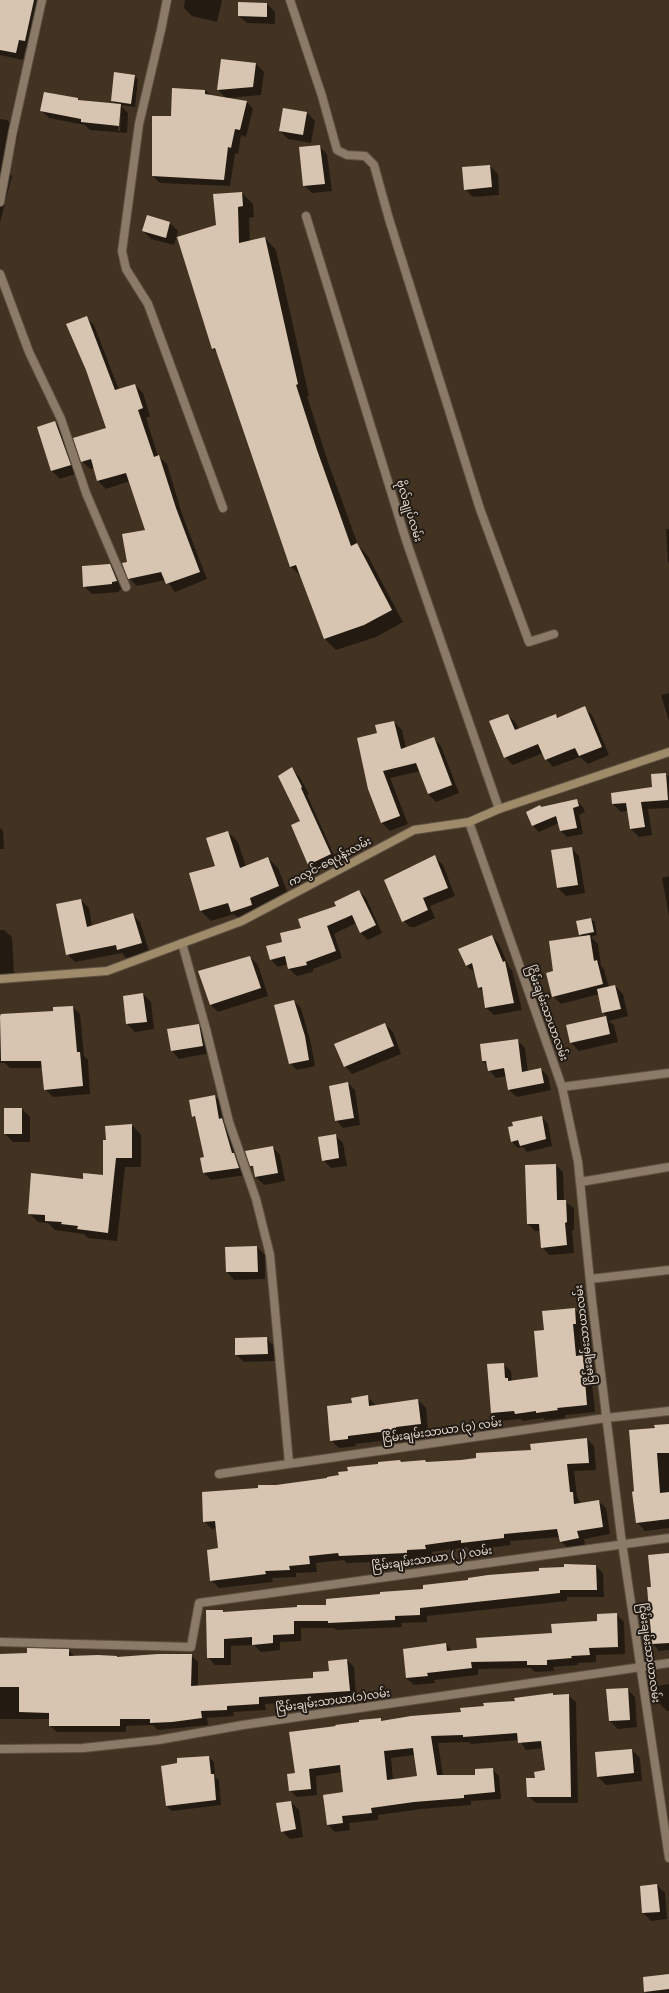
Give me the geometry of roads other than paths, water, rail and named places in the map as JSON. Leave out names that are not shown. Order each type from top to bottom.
[{"type":"street","points":[[0,202],[13,131],[42,0]]},
{"type":"street","points":[[167,0],[139,124],[122,251],[126,269],[148,304],[223,508]]},
{"type":"street","points":[[290,0],[337,150],[347,155],[365,156],[374,165],[388,219],[480,509],[529,642],[554,634]]},
{"type":"street","name":"ဗိုလ်ချုပ်လမ်း","points":[[306,216],[406,540],[499,809]]},
{"type":"street","points":[[0,274],[29,352],[61,420],[86,493],[126,587]]},
{"type":"street","name":"ကလွင်-ရေပုန်းလမ်း","points":[[0,979],[107,971],[242,922],[414,830],[468,822],[499,809],[669,752]]},
{"type":"street","name":"ငြိမ်းချမ်းသာယာလမ်း","points":[[468,822],[562,1087],[578,1162],[606,1418],[622,1544],[669,1858]]},
{"type":"street","points":[[182,943],[206,1029],[229,1122],[256,1199],[270,1255],[289,1464]]},
{"type":"street","points":[[562,1087],[669,1073]]},
{"type":"street","points":[[580,1182],[669,1167]]},
{"type":"street","points":[[590,1279],[669,1270]]},
{"type":"street","name":"ငြိမ်းချမ်းသာယာ (၃) လမ်း","points":[[219,1474],[606,1418],[669,1411]]},
{"type":"street","name":"ငြိမ်းချမ်းသာယာ (၂) လမ်း","points":[[0,1642],[191,1647],[199,1603],[669,1538]]},
{"type":"street","name":"ငြိမ်းချမ်းသာယာ(၁)လမ်း","points":[[0,1749],[83,1748],[158,1740],[243,1725],[669,1663]]}]
